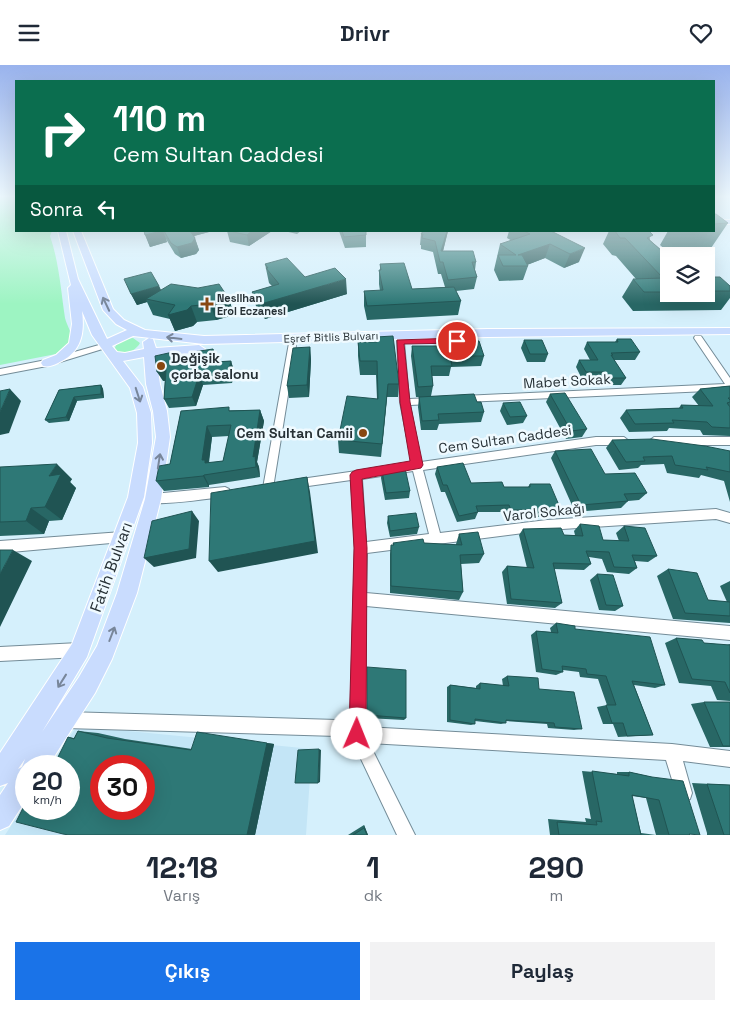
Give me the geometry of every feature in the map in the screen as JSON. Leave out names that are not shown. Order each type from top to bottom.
[{"type":"main road","points":[[47,363],[67,355],[76,343],[77,328],[73,279],[62,233]]},
{"type":"main road","points":[[78,233],[108,310],[128,328],[143,333]]},
{"type":"main road","name":"Fatih Bulvarı","points":[[0,775],[80,650],[122,537],[145,498],[144,413],[136,387],[98,335],[73,279]]},
{"type":"main road","name":"Eşref Bitlis Bulvarı","points":[[143,333],[204,341],[478,333],[730,331]]},
{"type":"main road","points":[[109,350],[127,334],[143,333]]},
{"type":"main road","name":"Fatih Bulvarı","points":[[41,755],[87,685],[105,652],[127,593],[145,498],[162,437],[160,411],[153,384],[149,342],[143,333]]},
{"type":"main road","name":"Eşref Bitlis Bulvarı","points":[[109,350],[125,357],[150,352],[400,341],[730,338]]},
{"type":"main road","points":[[0,817],[15,794]]},
{"type":"street","points":[[698,338],[730,386]]},
{"type":"street","points":[[400,341],[405,402],[417,465],[436,539]]},
{"type":"street","name":"Cem Sultan Caddesi","points":[[292,345],[273,487],[596,441],[730,441]]},
{"type":"street","points":[[0,372],[98,354],[109,350]]},
{"type":"street","name":"Mabet Sokak","points":[[405,402],[730,386]]},
{"type":"street","points":[[679,441],[721,452]]},
{"type":"street","points":[[356,475],[361,548],[357,734],[406,835]]},
{"type":"street","points":[[145,498],[239,490]]},
{"type":"street","name":"Varol Sokağı","points":[[361,548],[547,525],[716,514],[730,518]]},
{"type":"street","points":[[0,547],[122,537]]},
{"type":"street","points":[[359,599],[730,633]]},
{"type":"street","points":[[0,654],[80,650]]},
{"type":"street","points":[[65,720],[337,728],[357,734],[672,752],[730,759]]},
{"type":"street","points":[[672,752],[688,807]]},
{"type":"shaded area","points":[[77,726],[312,749],[306,835],[5,835],[15,820],[80,820],[80,755],[57,755]]},
{"type":"green space","points":[[0,233],[51,233],[50,236],[58,266],[65,318],[72,341],[56,354],[0,365]]},
{"type":"green space","points":[[133,338],[140,343],[132,351],[121,353],[114,350],[117,343]]},
{"type":"building","points":[[165,233],[191,233],[195,238],[192,243],[177,247],[171,243]]},
{"type":"building","points":[[343,233],[366,233],[366,235],[344,237]]},
{"type":"building","points":[[446,233],[441,251],[473,251],[476,262],[472,262],[477,277],[448,280],[443,262],[440,262],[435,241],[422,238],[423,234],[421,234]]},
{"type":"building","points":[[528,233],[555,233],[585,248],[570,254],[550,244],[518,255],[522,255],[528,266],[503,266],[498,255],[516,255],[500,244],[530,234]]},
{"type":"building","points":[[616,233],[651,233],[653,235],[647,238],[660,249],[660,275],[625,238],[620,238]]},
{"type":"building","points":[[287,258],[305,277],[335,268],[346,279],[261,304],[252,292],[279,284],[265,264]]},
{"type":"building","points":[[404,263],[412,289],[454,287],[461,301],[367,306],[364,291],[383,290],[379,270],[381,270],[380,264]]},
{"type":"building","points":[[151,272],[159,286],[131,294],[124,279]]},
{"type":"building","points":[[715,277],[720,277],[730,286],[730,291],[715,291]]},
{"type":"building","points":[[660,278],[660,292],[644,292],[633,279]]},
{"type":"building","points":[[171,284],[198,288],[219,284],[229,299],[191,306],[187,310],[168,315],[175,305],[146,299]]},
{"type":"building","points":[[393,336],[399,384],[388,384],[382,444],[338,440],[347,396],[378,399],[377,361],[360,361],[358,342],[377,342],[376,337]]},
{"type":"building","points":[[617,339],[631,339],[640,352],[611,353],[626,378],[609,378],[605,372],[586,372],[579,360],[598,360],[587,342],[618,342]]},
{"type":"building","points":[[524,340],[542,340],[548,354],[530,354]]},
{"type":"building","points":[[463,341],[479,341],[484,356],[450,356],[452,366],[431,366],[433,386],[418,387],[412,346],[464,346]]},
{"type":"building","points":[[310,347],[307,385],[287,386],[293,348]]},
{"type":"building","points":[[213,349],[215,362],[231,361],[228,373],[199,375],[192,397],[164,399],[166,370],[157,372],[155,356],[173,352],[176,365],[193,364],[193,352]]},
{"type":"building","points":[[101,385],[101,394],[74,397],[66,417],[45,420],[59,390]]},
{"type":"building","points":[[730,386],[730,398],[728,398],[730,402],[727,403],[730,407],[730,428],[712,427],[707,422],[672,420],[674,423],[635,424],[626,410],[683,408],[681,405],[713,406],[700,389]]},
{"type":"building","points":[[10,389],[0,412],[0,391]]},
{"type":"building","points":[[565,393],[587,429],[571,431],[550,394]]},
{"type":"building","points":[[474,394],[477,402],[481,402],[484,412],[438,414],[439,420],[422,421],[419,397]]},
{"type":"building","points":[[520,402],[527,416],[510,417],[503,403]]},
{"type":"building","points":[[229,407],[229,411],[260,410],[253,457],[255,456],[256,467],[203,476],[156,481],[159,466],[170,464],[181,411]],"holes":[[[231,425],[223,461],[205,463],[205,460],[202,460],[207,426]]]},
{"type":"building","points":[[652,439],[730,451],[730,472],[706,467],[708,470],[675,465],[672,456],[643,457],[645,461],[626,462],[612,440]]},
{"type":"building","points":[[591,449],[605,474],[635,473],[647,493],[624,494],[628,501],[581,505],[555,451]]},
{"type":"building","points":[[463,463],[471,483],[502,482],[504,487],[530,487],[530,484],[550,484],[561,510],[511,510],[509,505],[476,506],[478,512],[459,516],[447,485],[443,485],[437,467]]},
{"type":"building","points":[[57,464],[49,476],[61,474],[45,507],[31,508],[26,521],[0,522],[0,467]]},
{"type":"building","points":[[405,468],[410,491],[386,493],[382,471]]},
{"type":"building","points":[[307,477],[315,541],[209,561],[211,493]]},
{"type":"building","points":[[192,511],[189,549],[144,558],[152,521]]},
{"type":"building","points":[[416,513],[419,527],[390,531],[388,516]]},
{"type":"building","points":[[580,524],[599,526],[603,540],[629,541],[624,526],[645,528],[657,556],[632,555],[637,568],[614,567],[609,552],[586,551],[591,564],[553,563],[562,603],[511,599],[507,566],[534,568],[523,529],[561,528],[564,535],[583,536]]},
{"type":"building","points":[[478,532],[484,554],[460,555],[463,592],[391,586],[391,545],[394,545],[393,543],[423,539],[424,543],[462,545],[459,534]]},
{"type":"building","points":[[0,550],[13,550],[0,574]]},
{"type":"building","points":[[668,569],[697,573],[708,600],[730,602],[730,616],[685,613]]},
{"type":"building","points":[[597,574],[613,575],[623,606],[606,605]]},
{"type":"building","points":[[556,623],[575,626],[575,629],[650,637],[665,685],[632,681],[653,735],[627,736],[623,723],[612,723],[606,705],[616,705],[606,676],[587,674],[586,669],[562,666],[563,672],[542,669],[536,631],[558,633]]},
{"type":"building","points":[[676,638],[730,645],[730,693],[725,682],[692,679]]},
{"type":"building","points":[[367,667],[406,670],[406,718],[367,715]]},
{"type":"building","points":[[507,676],[538,678],[539,689],[574,692],[582,729],[555,727],[554,723],[506,720],[506,723],[475,719],[475,724],[450,720],[450,685],[480,689],[480,683],[509,686]]},
{"type":"building","points":[[704,702],[730,702],[730,746],[723,746]]},
{"type":"building","points":[[78,731],[107,738],[191,750],[197,732],[267,743],[247,835],[69,835],[16,822],[17,820],[80,820],[80,755],[59,755],[68,737],[74,739]]},
{"type":"building","points":[[319,749],[318,783],[295,783],[298,750]]},
{"type":"building","points":[[592,771],[629,776],[629,772],[683,781],[700,835],[669,835],[659,800],[632,795],[641,835],[559,835],[557,822],[597,825],[596,821],[602,822]]},
{"type":"building","points":[[707,784],[730,785],[730,835],[724,835]]},
{"type":"building","points":[[364,828],[367,835],[353,835]]},
{"type":"place","name":"Neslihan Erol Eczanesi","points":[[207,304]]},
{"type":"place","name":"Değişik çorba salonu","points":[[161,366]]},
{"type":"place","name":"Cem Sultan Camii","points":[[363,433]]},
{"type":"route","points":[[357,734],[361,548],[356,475],[417,465],[405,402],[400,341],[457,341]]}]
